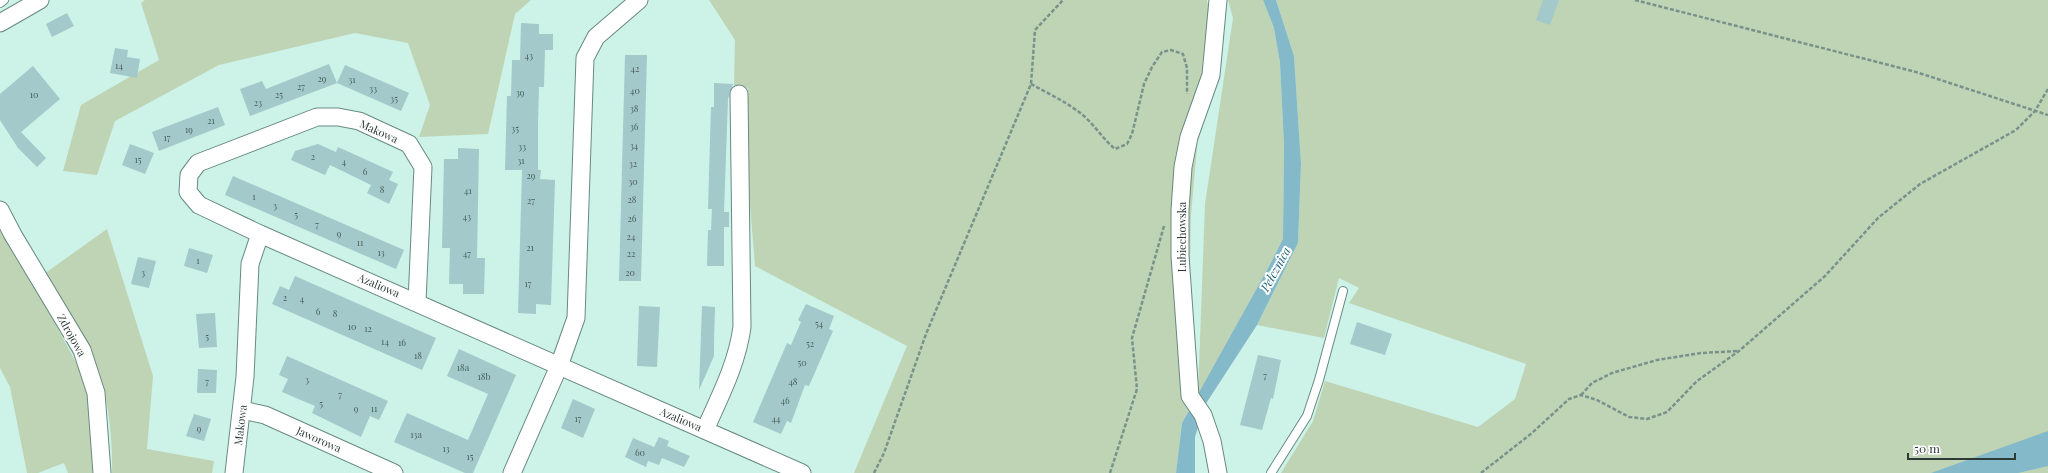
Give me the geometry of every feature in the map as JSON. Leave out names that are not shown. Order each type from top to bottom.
[{"type":"street","points":[[0,23],[40,0]]},
{"type":"street","points":[[512,473],[559,366],[576,318],[585,58],[596,37],[639,0]]},
{"type":"street","name":"Lubiechowska","points":[[1218,0],[1211,75],[1189,137],[1183,167],[1180,210],[1180,256],[1190,396],[1194,405],[1203,415],[1212,441],[1218,473]]},
{"type":"street","points":[[705,430],[732,370],[739,347],[742,327],[739,94]]},
{"type":"street","name":"Makowa","points":[[199,205],[188,192],[189,175],[198,163],[316,117],[338,116],[359,121],[409,144],[423,167],[417,302]]},
{"type":"street","name":"Azaliowa","points":[[199,205],[260,234],[802,473]]},
{"type":"street","name":"Zdrojowa","points":[[0,210],[13,235],[82,350],[96,393],[102,473]]},
{"type":"street","name":"Makowa","points":[[234,473],[245,377],[250,264],[260,234]]},
{"type":"street","name":"Jaworowa","points":[[242,410],[265,415],[394,473]]},
{"type":"lane","points":[[0,3],[4,0]]},
{"type":"lane","points":[[1271,473],[1307,416],[1319,380],[1343,291]]},
{"type":"path","points":[[874,473],[884,453],[926,334],[1031,84],[1035,30],[1063,0]]},
{"type":"path","points":[[1635,0],[1916,72],[2048,115]]},
{"type":"path","points":[[1031,84],[1066,104],[1085,118],[1103,140],[1115,149],[1127,144],[1132,134],[1144,84],[1152,67],[1162,52],[1172,50],[1183,54],[1187,68],[1186,98]]},
{"type":"path","points":[[1580,395],[1597,400],[1629,417],[1647,419],[1667,412],[1697,381],[1739,351],[1825,276],[1878,218],[1920,184],[2016,130],[2035,111],[2048,89]]},
{"type":"path","points":[[1110,473],[1137,389],[1132,338],[1166,220]]},
{"type":"path","points":[[1482,473],[1532,433],[1569,399],[1580,395],[1592,383],[1612,373],[1657,360],[1701,353],[1739,351]]},
{"type":"green space","points":[[145,0],[531,0],[515,14],[488,134],[419,137],[430,105],[408,43],[355,33],[219,65],[115,121],[97,175],[63,171],[81,105],[159,60],[141,3]]},
{"type":"green space","points":[[709,0],[1207,0],[1209,11],[1191,215],[1187,401],[1189,410],[1182,423],[1176,473],[854,473],[907,346],[755,266],[747,168],[748,88],[734,85],[735,40]]},
{"type":"green space","points":[[1228,0],[1263,0],[1274,28],[1280,63],[1284,146],[1283,239],[1198,395],[1205,204],[1233,18]]},
{"type":"green space","points":[[1276,0],[2048,0],[2048,473],[1281,473],[1313,421],[1325,381],[1478,427],[1515,399],[1526,364],[1349,303],[1359,288],[1339,278],[1324,338],[1257,325],[1298,243],[1301,164],[1294,56]]},
{"type":"green space","points":[[0,224],[76,362],[88,392],[94,473],[68,473],[64,463],[38,473],[27,473],[10,387],[0,368]]},
{"type":"green space","points":[[107,229],[153,376],[147,449],[214,461],[212,473],[112,473],[108,408],[95,360],[83,336],[44,274]]},
{"type":"water","name":"Pełcznica","points":[[1263,0],[1276,0],[1294,56],[1301,164],[1298,243],[1257,325],[1205,405],[1195,437],[1195,473],[1176,473],[1182,423],[1283,239],[1284,146],[1280,63],[1274,28]]},
{"type":"water","points":[[2048,431],[2048,466],[2018,473],[1931,473]]},
{"type":"building","points":[[1543,0],[1559,0],[1550,25],[1536,20]]},
{"type":"building","points":[[67,13],[74,26],[52,37],[46,24]]},
{"type":"building","points":[[521,23],[539,24],[539,34],[553,34],[553,50],[545,50],[544,87],[539,87],[538,123],[538,170],[541,170],[540,179],[555,180],[551,305],[536,304],[536,314],[518,313],[522,170],[505,170],[507,96],[511,96],[512,60],[520,60]]},
{"type":"building","points":[[115,48],[128,50],[127,57],[140,59],[137,78],[110,73]]},
{"type":"building","points":[[625,55],[647,55],[641,281],[619,281]]},
{"type":"building","points":[[329,64],[337,83],[250,116],[240,89],[262,81],[266,89]]},
{"type":"building","points":[[345,65],[409,93],[401,111],[337,83]]},
{"type":"building","points":[[33,66],[60,99],[21,132],[46,158],[37,167],[18,148],[0,120],[0,94]]},
{"type":"building","points":[[714,83],[733,84],[728,99],[724,212],[729,212],[729,227],[724,227],[724,266],[707,266],[708,230],[711,230],[712,209],[708,209],[711,107],[714,107]]},
{"type":"building","points":[[218,107],[225,125],[159,151],[152,132]]},
{"type":"building","points":[[130,144],[154,153],[145,174],[122,165]]},
{"type":"building","points":[[318,144],[336,152],[338,147],[393,172],[389,180],[398,184],[389,204],[367,193],[371,185],[330,165],[325,175],[291,160],[295,151]]},
{"type":"building","points":[[458,148],[479,149],[477,258],[485,258],[484,294],[463,294],[463,284],[449,284],[450,248],[442,248],[444,159],[458,159]]},
{"type":"building","points":[[233,176],[404,250],[396,269],[225,195]]},
{"type":"building","points":[[189,248],[213,255],[207,273],[184,266]]},
{"type":"building","points":[[138,257],[156,261],[149,288],[131,284]]},
{"type":"building","points":[[295,276],[436,338],[422,370],[272,304],[280,286],[289,290]]},
{"type":"building","points":[[806,304],[834,316],[829,329],[833,331],[809,386],[805,385],[791,423],[787,421],[781,434],[753,422],[787,343],[791,345],[801,322],[798,320]]},
{"type":"building","points":[[639,306],[660,307],[657,367],[637,366]]},
{"type":"building","points":[[702,306],[715,307],[714,356],[699,390]]},
{"type":"building","points":[[215,313],[217,347],[199,348],[196,314]]},
{"type":"building","points":[[1357,322],[1392,334],[1385,355],[1350,344]]},
{"type":"building","points":[[459,349],[516,375],[473,473],[465,473],[394,442],[407,413],[468,440],[488,394],[447,376]]},
{"type":"building","points":[[1258,355],[1281,360],[1273,399],[1271,398],[1262,430],[1240,425]]},
{"type":"building","points":[[287,356],[388,401],[379,420],[370,416],[361,437],[312,413],[315,406],[282,392],[288,379],[279,375]]},
{"type":"building","points":[[198,369],[217,370],[216,393],[197,393]]},
{"type":"building","points":[[573,399],[595,409],[583,438],[561,428]]},
{"type":"building","points":[[194,414],[211,419],[204,441],[186,436]]},
{"type":"building","points":[[659,437],[669,441],[667,446],[690,456],[684,467],[662,458],[659,465],[648,461],[646,467],[625,457],[633,438],[654,447]]}]
